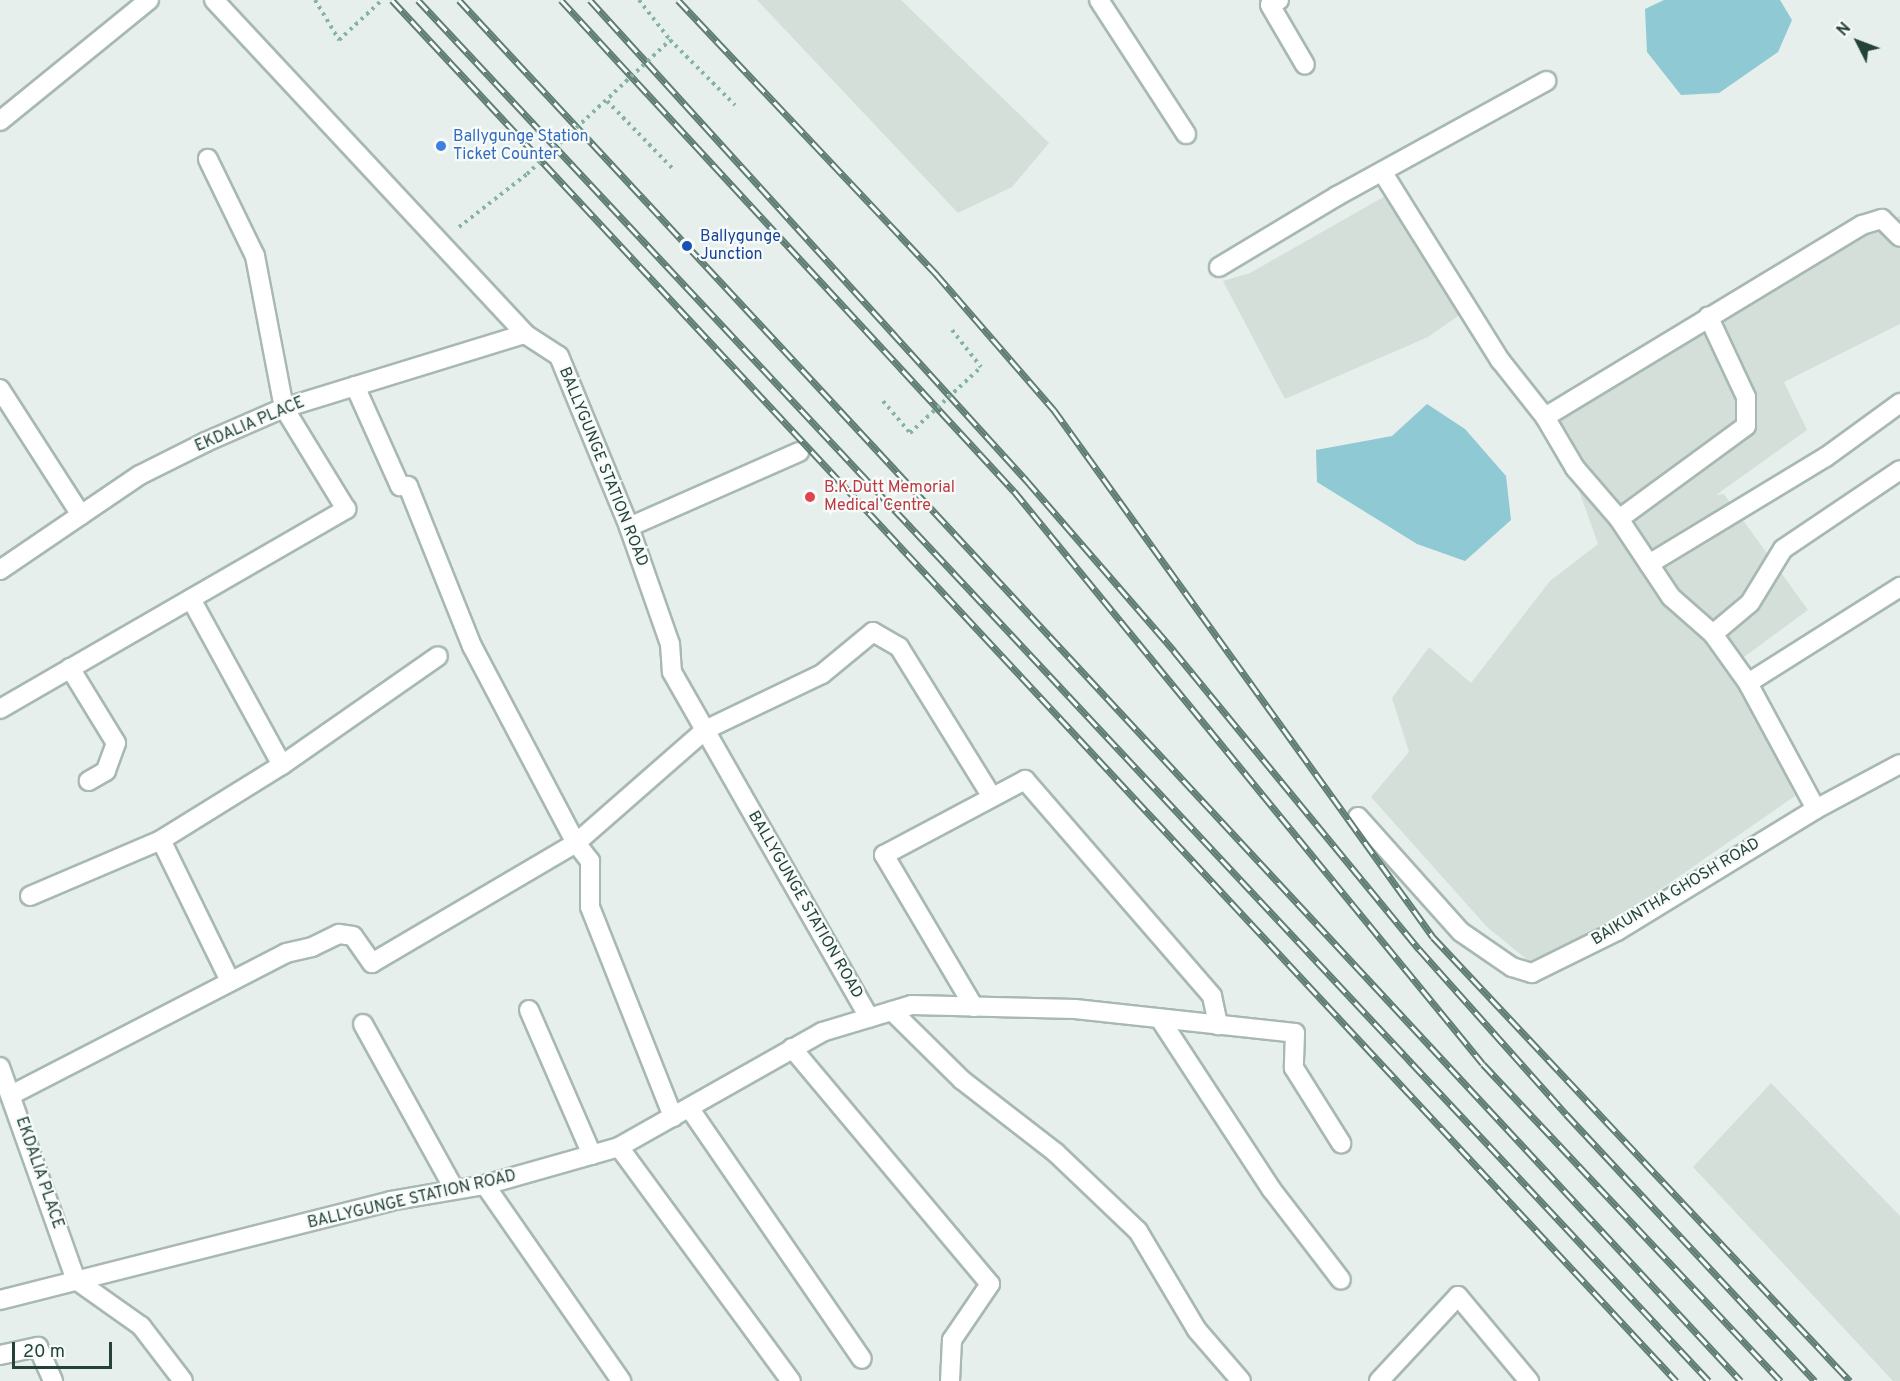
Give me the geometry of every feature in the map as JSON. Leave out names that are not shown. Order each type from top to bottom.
[{"type":"street","points":[[4,110],[149,0]]},
{"type":"street","name":"BALLYGUNGE STATION ROAD","points":[[214,0],[525,334],[559,356],[629,527],[670,644],[672,672],[869,1018]]},
{"type":"street","points":[[1099,0],[1185,134]]},
{"type":"street","points":[[1272,2],[1305,65]]},
{"type":"street","points":[[1219,267],[1337,196],[1383,173],[1546,81]]},
{"type":"street","points":[[0,709],[346,509],[284,408],[255,256],[208,159]]},
{"type":"street","points":[[1383,173],[1500,360],[1545,417],[1575,468],[1619,519],[1671,597],[1713,634],[1748,683],[1816,809]]},
{"type":"street","points":[[1545,417],[1708,316],[1874,219],[1882,219],[1900,237]]},
{"type":"street","points":[[1619,519],[1746,426],[1746,397],[1708,316]]},
{"type":"street","name":"EKDALIA PLACE","points":[[0,570],[140,475],[284,408],[525,334]]},
{"type":"street","points":[[355,386],[400,486],[408,486],[472,646],[576,843],[590,861],[590,907],[673,1117]]},
{"type":"street","points":[[0,389],[81,515]]},
{"type":"street","points":[[1649,564],[1826,457],[1900,403]]},
{"type":"street","points":[[629,527],[799,452]]},
{"type":"street","points":[[1713,634],[1750,603],[1783,549],[1900,471]]},
{"type":"street","points":[[1748,683],[1900,587]]},
{"type":"street","points":[[192,599],[282,765]]},
{"type":"street","points":[[13,1094],[230,981],[258,964],[312,947],[339,934],[353,936],[372,963],[576,843],[705,730],[822,674],[873,632],[900,647],[992,797]]},
{"type":"street","points":[[30,896],[161,840],[282,765],[438,656]]},
{"type":"street","points":[[70,668],[116,743],[106,771],[89,781]]},
{"type":"street","name":"BAIKUNTHA GHOSH ROAD","points":[[1358,817],[1461,932],[1512,967],[1532,973],[1617,931],[1816,809],[1900,764]]},
{"type":"street","points":[[974,1007],[884,855],[1025,780],[1212,996],[1218,1025]]},
{"type":"street","points":[[161,840],[230,981]]},
{"type":"street","name":"BALLYGUNGE STATION ROAD","points":[[0,1300],[454,1189],[485,1185],[619,1147],[690,1109],[822,1032],[912,1005],[1075,1008],[1295,1033],[1294,1068],[1341,1143]]},
{"type":"street","points":[[529,1010],[592,1155]]},
{"type":"street","points":[[892,1011],[962,1080],[1056,1153],[1137,1231],[1197,1330],[1241,1381]]},
{"type":"street","points":[[1160,1018],[1272,1190],[1341,1280]]},
{"type":"street","points":[[363,1024],[454,1189]]},
{"type":"street","points":[[792,1048],[990,1284],[952,1340],[950,1381]]},
{"type":"street","name":"EKDALIA PLACE","points":[[0,1067],[13,1094],[76,1280]]},
{"type":"street","points":[[690,1109],[862,1359]]},
{"type":"street","points":[[619,1147],[791,1381]]},
{"type":"street","points":[[485,1185],[621,1381]]},
{"type":"street","points":[[76,1280],[141,1326],[183,1381]]},
{"type":"street","points":[[1379,1381],[1458,1296],[1529,1381]]},
{"type":"street","points":[[0,1355],[38,1347],[53,1381]]},
{"type":"path","points":[[315,0],[339,40],[382,0]]},
{"type":"path","points":[[639,0],[670,40],[735,105]]},
{"type":"path","points":[[439,242],[527,174],[670,40]]},
{"type":"path","points":[[607,100],[673,169]]},
{"type":"path","points":[[883,401],[910,433],[981,367],[952,330]]},
{"type":"shaded area","points":[[757,0],[901,0],[1049,143],[1012,187],[958,213]]},
{"type":"shaded area","points":[[1394,191],[1468,309],[1428,337],[1285,399],[1223,281],[1250,273]]},
{"type":"shaded area","points":[[1900,216],[1900,324],[1784,382],[1807,430],[1716,495],[1724,494],[1808,610],[1733,665],[1795,796],[1632,909],[1547,976],[1487,927],[1371,797],[1409,752],[1392,698],[1429,647],[1471,683],[1550,581],[1598,544],[1553,418]]},
{"type":"shaded area","points":[[1771,1083],[1900,1216],[1900,1381],[1893,1381],[1693,1167]]},
{"type":"water","points":[[1664,0],[1780,0],[1792,20],[1778,52],[1719,93],[1681,95],[1647,52],[1645,9]]},
{"type":"water","points":[[1427,404],[1465,429],[1506,476],[1511,520],[1465,561],[1417,544],[1317,482],[1316,450],[1392,436]]},
{"type":"railway","points":[[392,0],[1676,1381]]},
{"type":"railway","points":[[418,0],[1709,1381]]},
{"type":"railway","points":[[459,0],[1741,1381]]},
{"type":"railway","points":[[561,0],[1014,491],[1483,1064],[1781,1381]]},
{"type":"railway","points":[[590,0],[1027,481],[1174,651],[1419,949],[1566,1114],[1815,1381]]},
{"type":"railway","points":[[678,0],[937,275],[1054,410],[1433,937],[1850,1381]]},
{"type":"place","name":"Ballygunge Station Ticket Counter","points":[[441,146]]},
{"type":"place","name":"Ballygunge Junction","points":[[687,246]]},
{"type":"place","name":"B.K.Dutt Memorial Medical Centre","points":[[810,497]]}]
